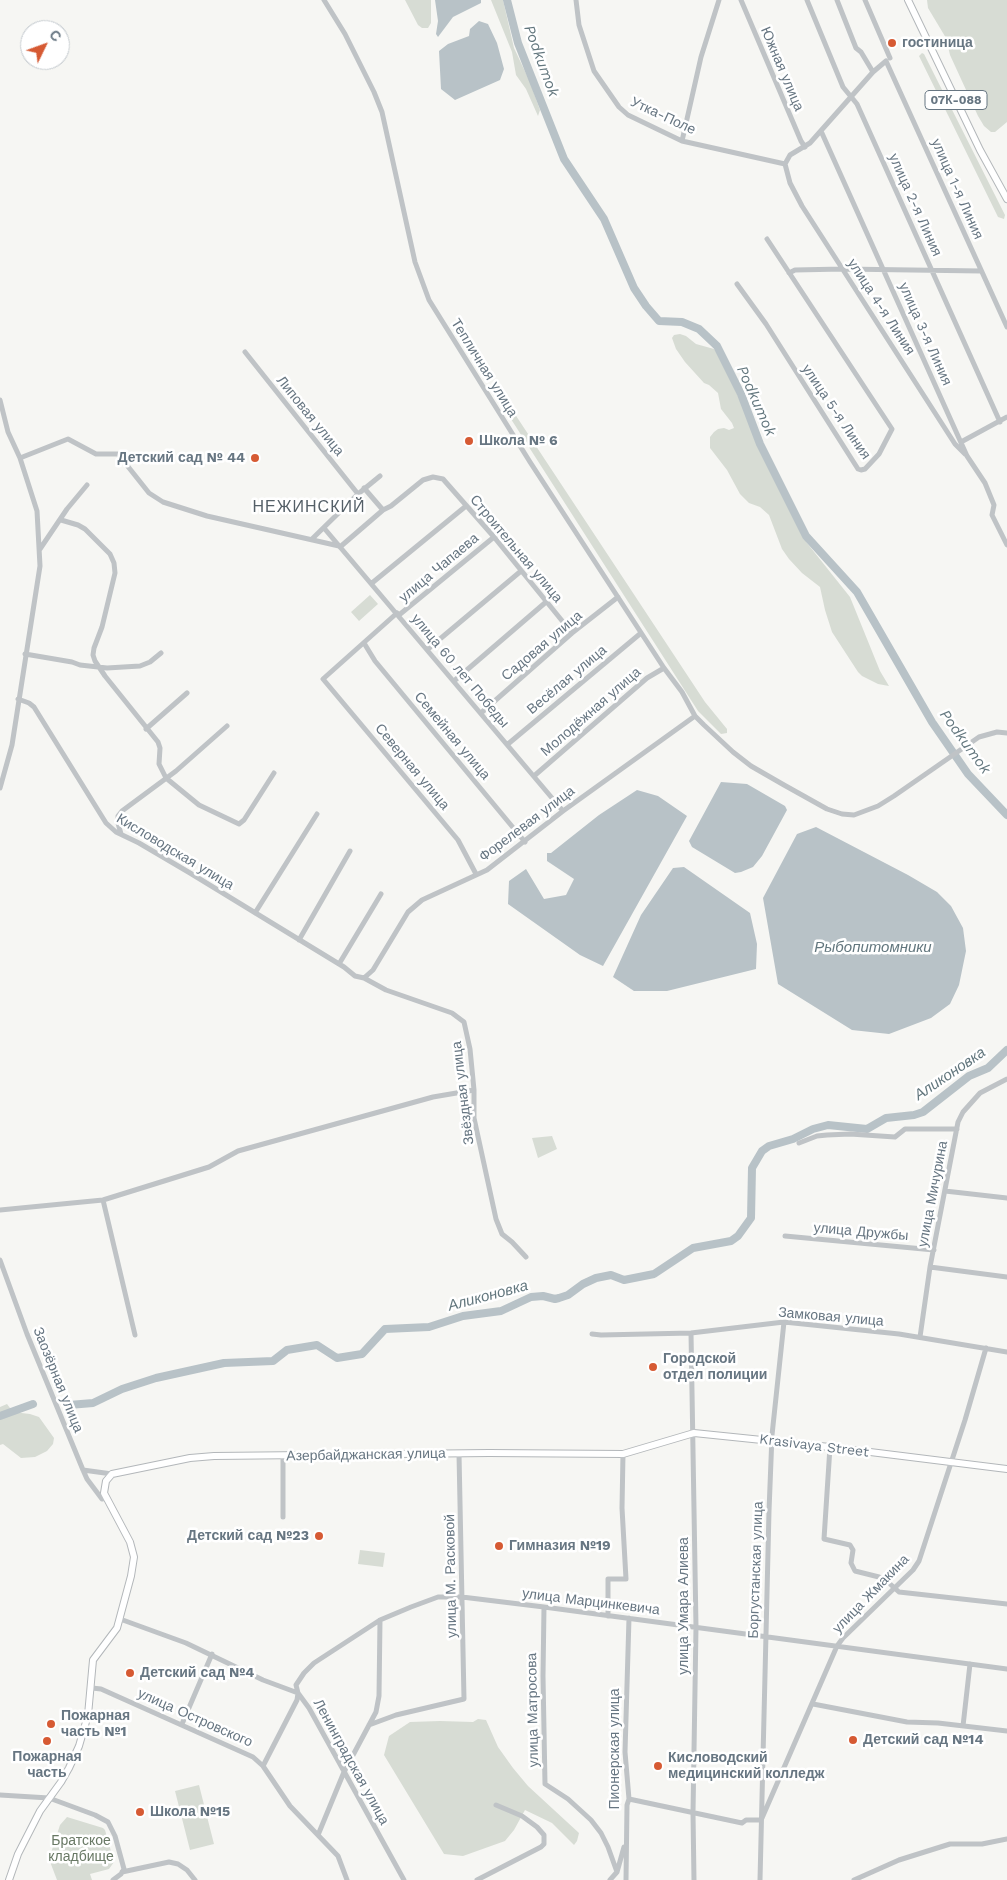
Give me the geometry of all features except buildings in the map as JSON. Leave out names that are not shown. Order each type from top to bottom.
[{"type":"main road","name":"07К-088","points":[[908,0],[980,150],[1007,199]]},
{"type":"main road","name":"Krasivaya Street","points":[[622,1454],[694,1433],[772,1440],[1007,1469]]},
{"type":"main road","name":"Азербайджанская улица","points":[[112,1474],[190,1458],[283,1455],[622,1454]]},
{"type":"main road","points":[[9,1880],[18,1854],[40,1811],[70,1768],[87,1721],[92,1688],[93,1660],[113,1635],[120,1619],[131,1576],[134,1553],[125,1531],[106,1498],[104,1487],[112,1474]]},
{"type":"street","name":"Тепличная улица","points":[[324,0],[345,34],[382,112],[414,262],[429,300],[530,462],[664,668],[682,692],[695,716],[751,766],[813,801],[842,814],[854,815],[878,806],[985,734],[1007,733]]},
{"type":"street","name":"Утка-Поле","points":[[576,0],[579,25],[594,71],[619,107],[628,115],[682,141],[784,164]]},
{"type":"street","points":[[682,141],[701,57],[719,0]]},
{"type":"street","name":"Южная улица","points":[[741,0],[805,147]]},
{"type":"street","name":"улица 2-я Линия","points":[[807,0],[843,87],[857,104],[1000,422]]},
{"type":"street","points":[[836,0],[856,48],[873,72]]},
{"type":"street","name":"улица 1-я Линия","points":[[865,0],[888,59],[1007,327]]},
{"type":"street","points":[[784,164],[790,155],[805,147],[821,131],[873,72],[888,59]]},
{"type":"street","name":"улица 3-я Линия","points":[[821,131],[967,456],[985,483],[994,505],[992,515],[1007,544]]},
{"type":"street","name":"улица 4-я Линия","points":[[784,164],[790,183],[798,198],[842,269],[955,444],[967,456]]},
{"type":"street","name":"улица 5-я Линия","points":[[737,284],[766,324],[858,469],[865,469],[879,454],[892,429],[767,239]]},
{"type":"street","points":[[789,273],[796,270],[842,269],[981,271]]},
{"type":"street","name":"Липовая улица","points":[[245,352],[358,494]]},
{"type":"street","points":[[0,400],[8,432],[20,458],[37,510],[40,550],[40,566],[8,763],[0,788]]},
{"type":"street","points":[[961,442],[1007,417]]},
{"type":"street","points":[[20,458],[68,439],[96,454],[118,454],[149,493],[163,502],[207,516],[339,546],[383,510],[364,488]]},
{"type":"street","points":[[312,539],[364,488],[380,476]]},
{"type":"street","name":"Строительная улица","points":[[383,510],[391,506],[423,480],[433,477],[443,479],[494,537],[572,633]]},
{"type":"street","points":[[40,550],[67,509],[87,485]]},
{"type":"street","points":[[372,583],[466,506]]},
{"type":"street","points":[[60,520],[85,529],[110,554],[114,563],[115,573],[102,627],[94,648],[95,661],[158,742],[160,748],[159,764],[166,778],[194,802],[239,824],[244,820],[274,773]]},
{"type":"street","name":"улица 60 лет Победы","points":[[324,528],[563,811]]},
{"type":"street","name":"улица Чапаева","points":[[323,679],[398,614],[494,537]]},
{"type":"street","points":[[428,649],[521,571]]},
{"type":"street","name":"Садовая улица","points":[[481,713],[572,633],[618,597]]},
{"type":"street","points":[[454,681],[546,602]]},
{"type":"street","name":"Весёлая улица","points":[[508,744],[641,633]]},
{"type":"street","name":"Семейная улица","points":[[364,644],[375,662],[525,842]]},
{"type":"street","points":[[25,654],[99,667],[140,666],[150,662],[161,653]]},
{"type":"street","name":"Молодёжная улица","points":[[534,776],[647,678],[664,668]]},
{"type":"street","name":"Северная улица","points":[[323,679],[458,840],[476,874]]},
{"type":"street","points":[[146,729],[187,693]]},
{"type":"street","name":"Кисловодская улица","points":[[18,699],[29,702],[34,707],[106,823],[111,828],[255,913],[339,964],[355,976],[364,978]]},
{"type":"street","name":"Форелевая улица","points":[[364,978],[373,970],[408,912],[422,900],[487,870],[563,811],[695,716]]},
{"type":"street","points":[[121,834],[118,816],[122,811],[176,771],[227,726]]},
{"type":"street","points":[[255,913],[317,814]]},
{"type":"street","points":[[299,940],[350,851]]},
{"type":"street","points":[[339,964],[381,894]]},
{"type":"street","name":"Звёздная улица","points":[[364,978],[386,990],[452,1013],[464,1022],[468,1038],[474,1090],[474,1118],[496,1219],[502,1234],[526,1257]]},
{"type":"street","name":"улица Мичурина","points":[[920,1337],[930,1267],[958,1122],[963,1112],[980,1093],[1007,1079]]},
{"type":"street","points":[[0,1210],[102,1200],[208,1167],[238,1151],[433,1097],[474,1090]]},
{"type":"street","points":[[798,1143],[817,1136],[833,1134],[895,1137],[904,1129],[957,1130]]},
{"type":"street","points":[[945,1191],[1007,1198]]},
{"type":"street","points":[[102,1200],[135,1335]]},
{"type":"street","name":"улица Дружбы","points":[[786,1236],[934,1250]]},
{"type":"street","name":"Заозёрная улица","points":[[0,1260],[27,1334],[82,1470],[102,1499],[106,1498]]},
{"type":"street","points":[[930,1267],[1007,1277]]},
{"type":"street","name":"Замковая улица","points":[[592,1334],[691,1333],[784,1322],[920,1337],[1007,1352]]},
{"type":"street","name":"Боргустанская улица","points":[[761,1820],[772,1440],[784,1322]]},
{"type":"street","name":"улица Умара Алиева","points":[[691,1333],[696,1627],[693,1813],[694,1880]]},
{"type":"street","name":"улица Жмакина","points":[[760,1880],[761,1820],[837,1646],[919,1561],[965,1420],[986,1348]]},
{"type":"street","points":[[830,1447],[824,1539],[850,1545],[853,1550],[851,1563],[855,1571],[879,1577],[889,1583],[894,1589],[905,1593],[1007,1604]]},
{"type":"street","name":"улица М. Расковой","points":[[369,1724],[396,1715],[464,1699],[459,1454]]},
{"type":"street","points":[[608,1616],[608,1579],[626,1579],[622,1508],[622,1454]]},
{"type":"street","points":[[283,1455],[283,1517]]},
{"type":"street","points":[[82,1470],[112,1474]]},
{"type":"street","name":"улица Марцинкевича","points":[[263,1766],[297,1700],[296,1685],[314,1663],[380,1620],[438,1597],[462,1597],[544,1607],[1007,1669]]},
{"type":"street","name":"улица Матросова","points":[[544,1607],[545,1784],[568,1799],[591,1820],[601,1833],[617,1872]]},
{"type":"street","name":"Пионерская улица","points":[[626,1880],[627,1805],[629,1799],[625,1752],[628,1618]]},
{"type":"street","name":"Ленинградская улица","points":[[120,1619],[212,1654],[263,1680],[298,1693],[309,1708],[404,1880]]},
{"type":"street","points":[[318,1835],[344,1772],[376,1712],[379,1696],[380,1620]]},
{"type":"street","points":[[182,1724],[212,1654]]},
{"type":"street","points":[[963,1726],[970,1664]]},
{"type":"street","name":"улица Островского","points":[[92,1688],[101,1689],[254,1756],[290,1806],[338,1856],[347,1880]]},
{"type":"street","points":[[813,1704],[907,1722],[1007,1731]]},
{"type":"street","points":[[0,1795],[49,1798],[95,1815],[108,1822],[112,1827],[118,1844],[124,1869],[122,1872]]},
{"type":"street","points":[[629,1799],[742,1823],[746,1820],[761,1820]]},
{"type":"street","points":[[477,1880],[544,1844],[544,1835],[538,1827],[522,1816],[496,1805]]},
{"type":"street","points":[[854,1880],[899,1860],[950,1844],[982,1844],[1007,1839]]},
{"type":"street","points":[[610,1880],[617,1872],[626,1840]]},
{"type":"street","points":[[113,1880],[122,1872],[169,1862],[178,1864],[187,1870],[195,1880]]},
{"type":"green space","points":[[405,0],[431,0],[431,23],[428,28],[422,28],[418,25]]},
{"type":"green space","points":[[491,0],[503,0],[514,48],[530,82],[540,110],[538,116],[526,89],[516,75],[512,52]]},
{"type":"green space","points":[[927,0],[1007,0],[1007,122],[995,132],[991,132],[984,126],[978,116],[950,55],[946,38],[928,8]]},
{"type":"green space","points":[[922,53],[1005,215],[1004,219],[998,217],[919,56]]},
{"type":"green space","points":[[680,334],[696,344],[714,349],[723,360],[764,459],[776,475],[793,516],[807,543],[850,597],[880,671],[889,686],[878,684],[858,672],[832,632],[820,587],[802,573],[789,559],[782,549],[769,515],[760,507],[749,503],[740,494],[727,470],[710,448],[710,437],[714,432],[718,429],[724,428],[729,430],[734,428],[721,409],[718,393],[704,383],[676,349],[672,338],[674,335]]},
{"type":"green space","points":[[494,388],[499,390],[705,702],[727,729],[727,733],[721,734],[698,711],[493,391]]},
{"type":"green space","points":[[370,595],[378,604],[359,621],[351,612]]},
{"type":"green space","points":[[552,1136],[557,1149],[538,1158],[532,1138]]},
{"type":"green space","points":[[7,1404],[13,1412],[39,1417],[54,1438],[53,1444],[47,1451],[35,1457],[21,1458],[3,1444],[0,1445],[0,1407]]},
{"type":"green space","points":[[360,1550],[385,1553],[383,1567],[358,1564]]},
{"type":"green space","points":[[478,1719],[486,1720],[498,1747],[528,1786],[579,1833],[574,1845],[552,1823],[525,1810],[514,1830],[505,1841],[463,1856],[444,1854],[384,1755],[389,1736],[410,1722],[473,1722]]},
{"type":"green space","points":[[199,1785],[214,1844],[190,1850],[175,1791]]},
{"type":"green space","name":"Братское кладбище","points":[[67,1817],[105,1830],[114,1862],[109,1869],[90,1874],[92,1880],[57,1880],[49,1859],[60,1825]]},
{"type":"water","points":[[435,0],[481,0],[481,3],[453,17],[438,37],[436,34],[438,21]]},
{"type":"water","points":[[479,21],[488,24],[497,43],[504,69],[500,80],[455,100],[441,89],[439,51],[448,44],[469,36],[470,29]]},
{"type":"water","points":[[721,782],[747,784],[785,806],[787,810],[762,856],[753,867],[741,872],[735,873],[692,847],[689,841]]},
{"type":"water","points":[[637,790],[658,796],[687,816],[603,966],[580,955],[508,904],[509,881],[526,869],[544,899],[566,895],[574,879],[547,861],[547,853],[551,853],[599,815]]},
{"type":"water","name":"Рыбопитомники","points":[[816,827],[908,875],[937,892],[951,906],[963,928],[966,951],[959,985],[950,1004],[931,1018],[889,1034],[852,1030],[778,984],[763,898],[797,834]]},
{"type":"water","points":[[684,867],[750,913],[757,944],[756,969],[667,991],[634,991],[613,977],[641,915],[673,868]]},
{"type":"waterway","name":"Podkumok","points":[[507,0],[518,43],[564,159],[604,219],[634,288],[659,321],[682,322],[699,329],[717,346],[741,394],[760,444],[806,536],[857,592],[932,722],[968,774],[1007,815]]},
{"type":"waterway","name":"Аликоновка","points":[[69,1405],[93,1403],[122,1389],[156,1378],[224,1363],[273,1361],[287,1350],[317,1345],[337,1358],[362,1354],[385,1329],[429,1327],[463,1316],[501,1311],[531,1297],[543,1296],[555,1299],[568,1295],[583,1284],[596,1278],[611,1275],[624,1280],[654,1274],[693,1248],[731,1241],[738,1236],[751,1218],[752,1168],[762,1151],[769,1146],[828,1125],[867,1129],[886,1118],[914,1115],[923,1112],[969,1076],[988,1068],[1007,1050]]},
{"type":"waterway","name":"Аликоновка","points":[[0,1416],[33,1404]]},
{"type":"place","name":"гостиница","points":[[892,43]]},
{"type":"place","name":"Школа № 6","points":[[469,441]]},
{"type":"place","name":"Детский сад № 44","points":[[255,458]]},
{"type":"place","name":"Городской отдел полиции","points":[[653,1367]]},
{"type":"place","name":"Детский сад №23","points":[[319,1536]]},
{"type":"place","name":"Гимназия №19","points":[[499,1546]]},
{"type":"place","name":"Детский сад №4","points":[[130,1673]]},
{"type":"place","name":"Пожарная часть №1","points":[[51,1724]]},
{"type":"place","name":"Детский сад №14","points":[[853,1740]]},
{"type":"place","name":"Пожарная часть","points":[[47,1741]]},
{"type":"place","name":"Кисловодский медицинский колледж","points":[[658,1766]]},
{"type":"place","name":"Школа №15","points":[[140,1812]]},
{"type":"district","name":"НЕЖИНСКИЙ","points":[[309,507]]}]
